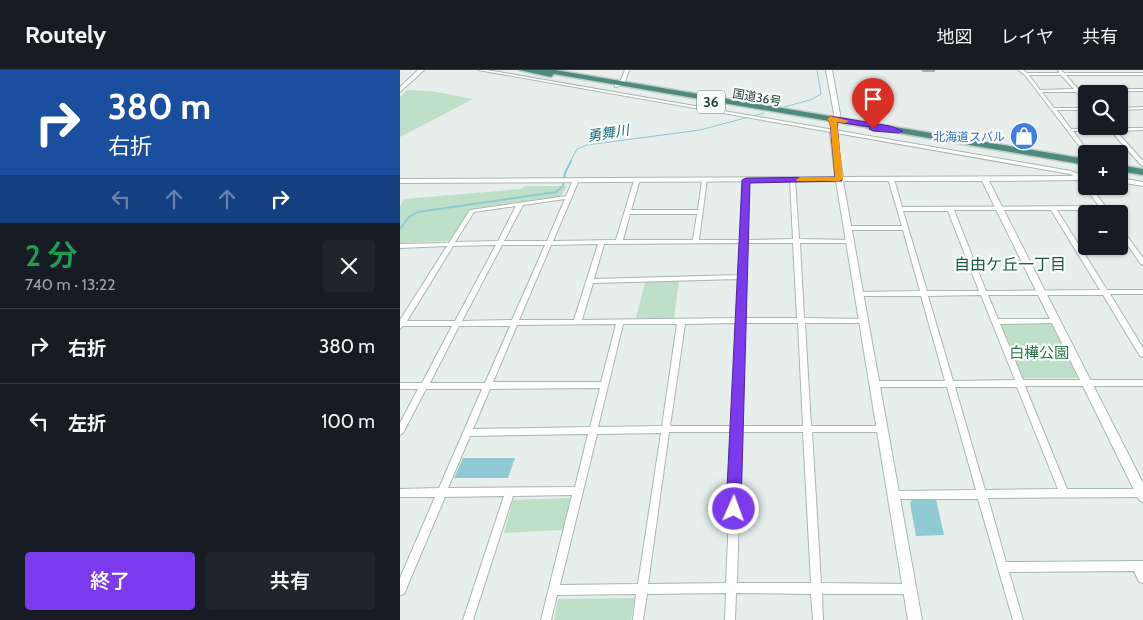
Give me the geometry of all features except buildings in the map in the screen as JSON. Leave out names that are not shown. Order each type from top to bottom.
[{"type":"highway","name":"国道36号","points":[[522,70],[620,85]]},
{"type":"highway","name":"国道36号","points":[[543,70],[833,123],[899,131],[1078,161]]},
{"type":"highway","points":[[1128,170],[1143,172]]},
{"type":"street","points":[[400,90],[421,70]]},
{"type":"street","points":[[480,70],[763,118],[833,123],[1078,176]]},
{"type":"street","points":[[620,85],[627,70]]},
{"type":"street","points":[[822,70],[833,123],[847,228],[915,620]]},
{"type":"street","points":[[829,70],[837,114],[833,123]]},
{"type":"street","points":[[1020,70],[1026,74],[1081,145]]},
{"type":"street","points":[[1026,74],[1060,72],[1141,73]]},
{"type":"street","points":[[1060,72],[1077,90]]},
{"type":"street","points":[[1039,91],[1143,90]]},
{"type":"street","points":[[1128,109],[1143,108]]},
{"type":"street","points":[[1054,109],[1078,109]]},
{"type":"street","points":[[1128,129],[1143,129]]},
{"type":"street","points":[[1070,130],[1078,130]]},
{"type":"street","points":[[1117,135],[1143,164]]},
{"type":"street","points":[[1132,152],[1143,152]]},
{"type":"street","points":[[400,181],[1078,178]]},
{"type":"street","points":[[891,179],[1018,620]]},
{"type":"street","points":[[893,495],[1142,494],[985,179]]},
{"type":"street","points":[[400,590],[405,568],[468,433],[569,197],[574,180]]},
{"type":"street","points":[[620,242],[637,180]]},
{"type":"street","points":[[696,242],[705,180]]},
{"type":"street","points":[[730,620],[746,180]]},
{"type":"street","points":[[793,180],[818,620]]},
{"type":"street","points":[[1128,182],[1143,184]]},
{"type":"street","points":[[400,325],[472,211],[569,197]]},
{"type":"street","points":[[400,431],[520,205]]},
{"type":"street","points":[[1053,208],[1143,354]]},
{"type":"street","points":[[900,209],[1078,209]]},
{"type":"street","points":[[950,209],[1064,493]]},
{"type":"street","points":[[628,212],[700,212]]},
{"type":"street","points":[[847,228],[905,228]]},
{"type":"street","points":[[400,246],[549,242],[850,241]]},
{"type":"street","points":[[577,323],[602,242]]},
{"type":"street","points":[[1128,242],[1143,263]]},
{"type":"street","points":[[590,281],[742,278]]},
{"type":"street","points":[[859,294],[1143,292]]},
{"type":"street","points":[[400,325],[681,323],[740,320],[863,321]]},
{"type":"street","points":[[996,322],[1055,321]]},
{"type":"street","points":[[546,620],[620,323]]},
{"type":"street","points":[[638,620],[681,323]]},
{"type":"street","points":[[874,384],[1143,383]]},
{"type":"street","points":[[400,386],[604,385]]},
{"type":"street","points":[[468,433],[666,429],[882,429]]},
{"type":"street","points":[[400,493],[578,491]]},
{"type":"street","points":[[468,620],[510,492]]},
{"type":"street","points":[[1003,567],[1140,566],[1143,578]]},
{"type":"street","points":[[554,590],[731,588],[816,590],[909,589]]},
{"type":"green space","points":[[407,90],[431,91],[473,99],[400,137],[400,97]]},
{"type":"green space","points":[[526,186],[567,186],[561,196],[470,210],[449,241],[400,243],[400,206],[404,199],[521,189]]},
{"type":"green space","points":[[679,281],[674,318],[636,318],[645,282]]},
{"type":"green space","name":"白樺公園","points":[[1053,323],[1078,378],[1022,378],[1001,324]]},
{"type":"green space","points":[[570,498],[563,530],[504,533],[513,500]]},
{"type":"green space","points":[[635,598],[631,620],[554,620],[558,599]]},
{"type":"water","points":[[463,458],[515,458],[508,478],[454,478]]},
{"type":"water","points":[[913,498],[936,499],[944,535],[916,536],[910,503]]},
{"type":"waterway","name":"勇舞川","points":[[784,107],[810,100],[821,94],[817,70]]},
{"type":"waterway","name":"勇舞川","points":[[570,162],[577,149],[587,145],[700,130],[764,113]]},
{"type":"waterway","name":"勇舞川","points":[[400,229],[409,217],[418,212],[556,192],[563,186],[565,173],[571,161]]},
{"type":"slow traffic","points":[[800,180],[839,179],[833,131],[834,122],[830,119],[845,121]]},
{"type":"place","name":"北海道スバル","points":[[1024,136]]},
{"type":"district","name":"自由ケ丘一丁目","points":[[1010,264]]},
{"type":"route","points":[[734,509],[746,180],[839,179],[833,131],[834,122],[830,119],[899,131],[873,129]]}]
